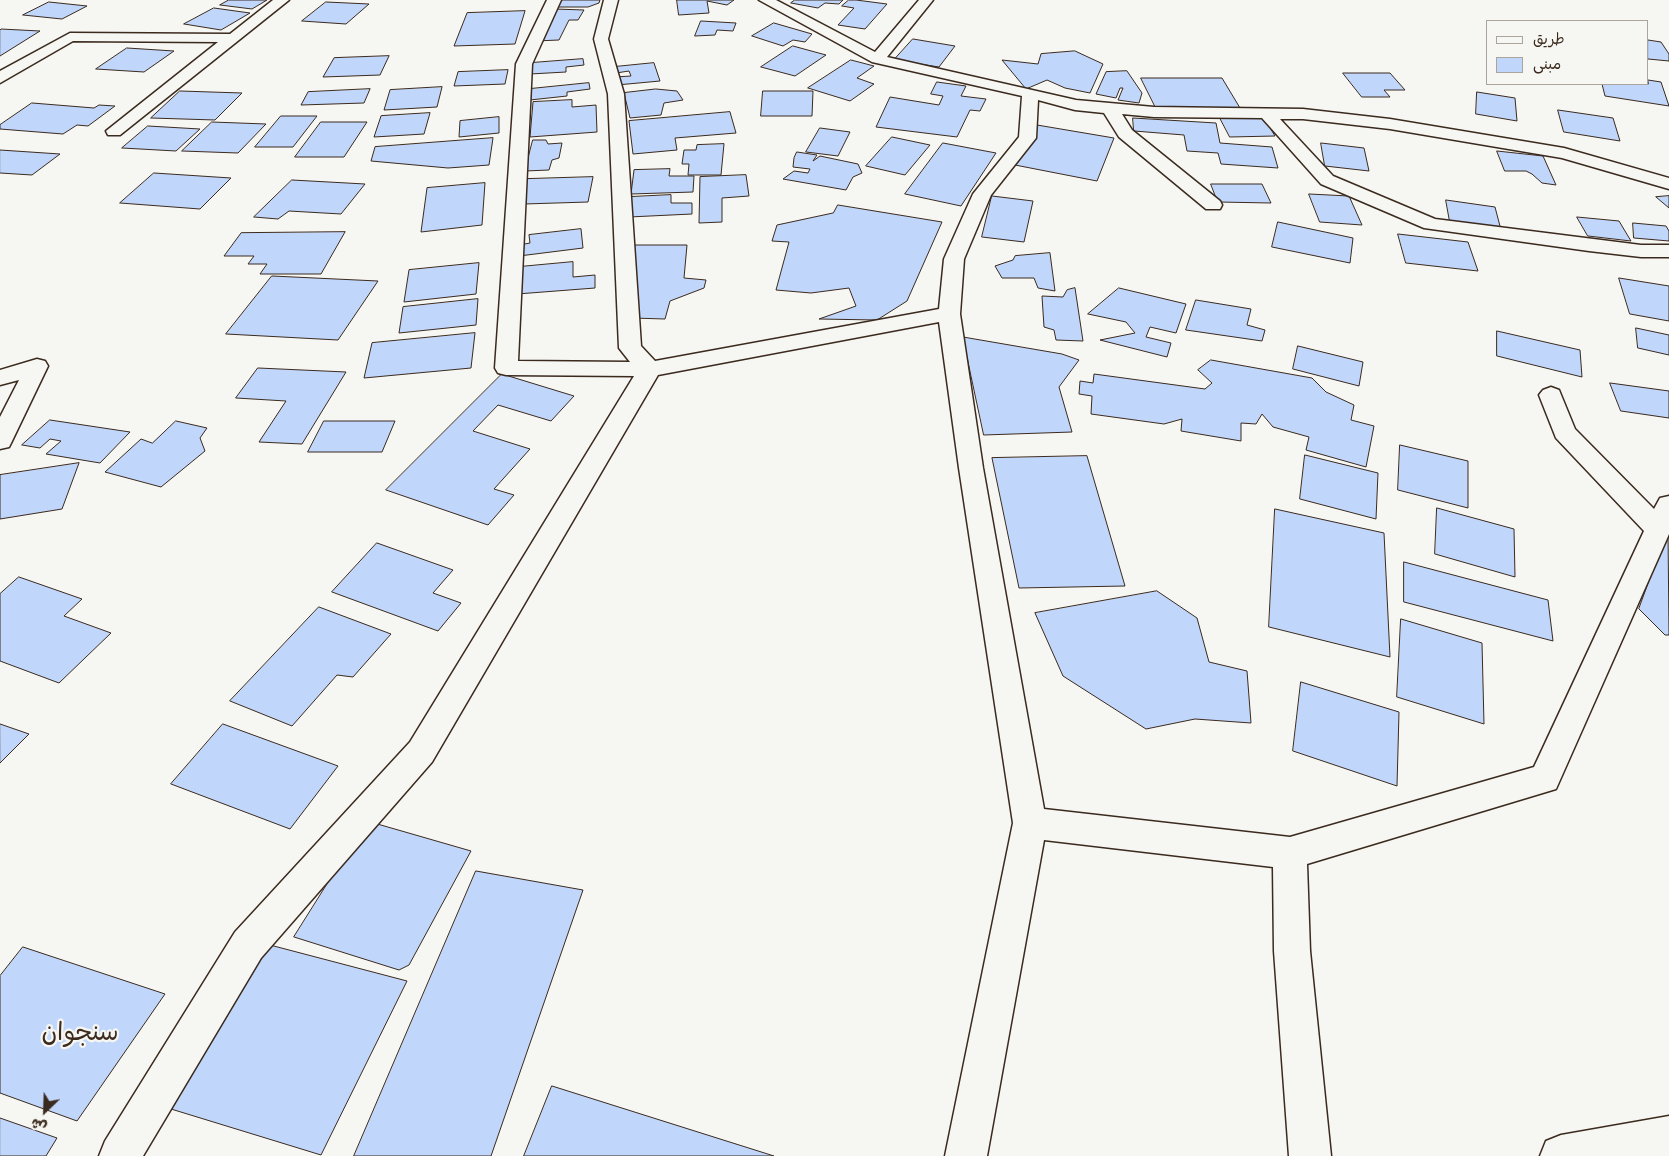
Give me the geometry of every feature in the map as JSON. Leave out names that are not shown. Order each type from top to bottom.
[{"type":"street","points":[[114,131],[282,0]]},
{"type":"street","points":[[554,0],[524,64],[506,368],[650,369],[949,314]]},
{"type":"street","points":[[611,0],[601,38],[616,94],[630,348],[650,369]]},
{"type":"street","points":[[766,0],[877,59],[1030,93],[1075,105],[1154,112],[1266,112],[1390,124],[1564,153],[1669,184]]},
{"type":"street","points":[[877,59],[926,0]]},
{"type":"street","points":[[0,78],[70,37],[234,38]]},
{"type":"street","points":[[966,1156],[1030,823],[971,468],[949,314],[954,259],[982,194],[1027,138],[1030,93]]},
{"type":"street","points":[[1110,108],[1125,133],[1213,205]]},
{"type":"street","points":[[1266,112],[1327,180],[1431,224],[1640,251],[1669,251]]},
{"type":"street","points":[[0,378],[37,366],[0,441]]},
{"type":"street","points":[[120,1156],[248,945],[421,752],[650,369]]},
{"type":"street","points":[[1030,823],[1290,853],[1545,779],[1663,517],[1564,432],[1551,394]]},
{"type":"street","points":[[1290,853],[1292,951],[1310,1156]]},
{"type":"street","points":[[1562,1156],[1669,1136]]},
{"type":"building","points":[[229,0],[267,0],[252,9],[220,5]]},
{"type":"building","points":[[559,0],[600,0],[599,3],[588,7],[556,7]]},
{"type":"building","points":[[677,0],[734,0],[727,5],[707,1],[709,13],[679,15]]},
{"type":"building","points":[[795,0],[843,0],[839,4],[825,3],[818,8],[791,3]]},
{"type":"building","points":[[849,0],[887,4],[865,29],[838,25],[854,8],[842,6]]},
{"type":"building","points":[[49,2],[87,6],[62,19],[23,15]]},
{"type":"building","points":[[326,2],[369,4],[346,24],[302,21]]},
{"type":"building","points":[[214,8],[250,13],[221,30],[184,24]]},
{"type":"building","points":[[555,9],[584,10],[578,20],[569,20],[559,40],[535,41]]},
{"type":"building","points":[[525,11],[515,44],[454,46],[467,13]]},
{"type":"building","points":[[701,21],[736,23],[733,31],[717,30],[715,35],[695,36]]},
{"type":"building","points":[[774,23],[812,34],[805,42],[793,40],[783,46],[752,36]]},
{"type":"building","points":[[1,29],[40,31],[0,56]]},
{"type":"building","points":[[913,39],[955,46],[939,67],[894,60]]},
{"type":"building","points":[[1649,40],[1661,42],[1669,54],[1669,61],[1649,59]]},
{"type":"building","points":[[793,46],[826,55],[795,76],[761,67]]},
{"type":"building","points":[[127,48],[174,51],[144,72],[96,69]]},
{"type":"building","points":[[1075,51],[1103,64],[1090,93],[1065,88],[1047,80],[1026,89],[1002,60],[1038,64],[1041,54]]},
{"type":"building","points":[[389,56],[380,75],[323,77],[334,58]]},
{"type":"building","points":[[583,59],[584,65],[566,67],[566,72],[530,74],[531,63]]},
{"type":"building","points":[[851,60],[874,66],[857,78],[874,84],[850,101],[808,88]]},
{"type":"building","points":[[654,63],[660,81],[617,85],[615,77],[631,76],[629,71],[616,73],[614,67]]},
{"type":"building","points":[[508,70],[505,84],[454,86],[458,72]]},
{"type":"building","points":[[1127,71],[1142,93],[1139,103],[1118,100],[1123,88],[1120,88],[1116,98],[1096,94],[1106,72]]},
{"type":"building","points":[[1343,73],[1390,73],[1405,90],[1384,90],[1390,97],[1362,97]]},
{"type":"building","points":[[1141,78],[1222,78],[1240,108],[1156,108]]},
{"type":"building","points":[[1649,80],[1661,82],[1669,106],[1605,96],[1602,85],[1649,85]]},
{"type":"building","points":[[937,82],[966,86],[961,96],[986,99],[980,111],[970,110],[957,137],[876,127],[890,97],[939,105],[943,96],[931,94]]},
{"type":"building","points":[[589,83],[590,89],[567,92],[567,96],[530,100],[530,89]]},
{"type":"building","points":[[442,87],[437,107],[384,110],[390,90]]},
{"type":"building","points":[[370,89],[364,103],[301,105],[308,92]]},
{"type":"building","points":[[656,89],[677,91],[683,100],[664,103],[661,115],[630,118],[624,93]]},
{"type":"building","points":[[180,91],[242,93],[215,120],[151,118]]},
{"type":"building","points":[[763,91],[813,91],[812,116],[761,116]]},
{"type":"building","points":[[1477,92],[1515,98],[1517,121],[1476,114]]},
{"type":"building","points":[[572,100],[572,107],[596,105],[597,132],[530,137],[533,102]]},
{"type":"building","points":[[32,103],[94,108],[99,105],[115,106],[88,126],[77,125],[63,134],[0,129],[0,125]]},
{"type":"building","points":[[1558,110],[1613,118],[1620,141],[1564,132]]},
{"type":"building","points":[[730,112],[736,133],[675,138],[677,150],[633,154],[629,121]]},
{"type":"building","points":[[430,113],[424,134],[374,137],[381,116]]},
{"type":"building","points":[[281,116],[317,116],[293,147],[255,147]]},
{"type":"building","points":[[1219,116],[1263,116],[1275,136],[1230,137]]},
{"type":"building","points":[[499,117],[499,133],[459,137],[460,121]]},
{"type":"building","points":[[1133,118],[1216,123],[1220,143],[1272,147],[1278,168],[1221,164],[1218,153],[1187,151],[1184,135],[1134,131]]},
{"type":"building","points":[[212,122],[266,124],[238,153],[182,151]]},
{"type":"building","points":[[321,122],[367,122],[344,157],[295,157]]},
{"type":"building","points":[[1037,125],[1114,138],[1097,181],[1015,165]]},
{"type":"building","points":[[148,126],[200,129],[176,151],[122,148]]},
{"type":"building","points":[[820,128],[850,132],[838,156],[806,152]]},
{"type":"building","points":[[892,137],[930,145],[905,175],[866,166]]},
{"type":"building","points":[[493,138],[489,165],[448,168],[371,161],[375,147]]},
{"type":"building","points":[[533,140],[546,140],[548,144],[562,143],[559,158],[552,160],[549,170],[525,171]]},
{"type":"building","points":[[943,143],[996,153],[961,206],[905,194]]},
{"type":"building","points":[[1321,143],[1364,148],[1369,171],[1325,166]]},
{"type":"building","points":[[724,144],[721,175],[688,175],[689,164],[682,164],[684,150],[696,150],[697,145]]},
{"type":"building","points":[[0,150],[60,154],[32,175],[0,173]]},
{"type":"building","points":[[1497,151],[1543,156],[1556,185],[1542,183],[1526,171],[1505,171]]},
{"type":"building","points":[[797,152],[817,155],[813,161],[820,156],[858,164],[862,173],[853,177],[846,190],[783,179],[794,171],[808,173],[810,169],[793,167]]},
{"type":"building","points":[[670,169],[669,176],[694,176],[693,192],[631,194],[634,170]]},
{"type":"building","points":[[154,173],[231,178],[200,209],[120,203]]},
{"type":"building","points":[[746,175],[749,196],[722,198],[722,222],[699,223],[700,177]]},
{"type":"building","points":[[593,177],[588,202],[524,204],[527,179]]},
{"type":"building","points":[[292,180],[365,184],[341,214],[289,211],[278,219],[254,217]]},
{"type":"building","points":[[485,183],[482,225],[421,232],[427,188]]},
{"type":"building","points":[[1211,184],[1262,184],[1271,203],[1218,202]]},
{"type":"building","points":[[1309,194],[1349,196],[1362,225],[1320,222]]},
{"type":"building","points":[[671,195],[671,203],[692,203],[692,214],[629,217],[630,197]]},
{"type":"building","points":[[992,196],[1033,201],[1024,242],[982,237]]},
{"type":"building","points":[[1669,196],[1669,208],[1656,197]]},
{"type":"building","points":[[1446,200],[1495,207],[1501,230],[1450,222]]},
{"type":"building","points":[[838,205],[942,222],[907,301],[877,320],[819,319],[856,306],[849,288],[811,293],[776,290],[789,242],[772,241],[777,225],[833,213]]},
{"type":"building","points":[[1577,217],[1619,221],[1631,241],[1588,236]]},
{"type":"building","points":[[1278,222],[1353,238],[1350,263],[1272,247]]},
{"type":"building","points":[[1633,223],[1666,226],[1669,231],[1669,241],[1634,238]]},
{"type":"building","points":[[581,229],[583,248],[519,256],[519,245],[530,243],[529,235]]},
{"type":"building","points":[[345,232],[321,274],[260,274],[267,264],[248,264],[254,256],[224,256],[241,233]]},
{"type":"building","points":[[1398,234],[1468,242],[1478,271],[1406,263]]},
{"type":"building","points":[[635,245],[687,245],[684,278],[706,280],[704,288],[670,301],[665,319],[632,318]]},
{"type":"building","points":[[1050,253],[1055,291],[1038,288],[1034,278],[1002,278],[995,266],[1013,260],[1015,256]]},
{"type":"building","points":[[573,262],[573,277],[595,275],[595,288],[517,294],[519,267]]},
{"type":"building","points":[[479,263],[476,294],[404,302],[409,270]]},
{"type":"building","points":[[272,276],[378,281],[338,340],[226,334]]},
{"type":"building","points":[[1619,278],[1669,286],[1669,321],[1630,314]]},
{"type":"building","points":[[1075,288],[1083,341],[1056,340],[1054,330],[1044,327],[1042,296],[1063,297],[1067,290]]},
{"type":"building","points":[[1119,288],[1186,304],[1176,333],[1150,327],[1146,337],[1171,343],[1167,357],[1100,340],[1135,333],[1126,322],[1088,314]]},
{"type":"building","points":[[478,299],[476,325],[399,333],[403,307]]},
{"type":"building","points":[[1196,300],[1251,309],[1247,325],[1265,330],[1262,341],[1186,330]]},
{"type":"building","points":[[1636,328],[1669,335],[1669,355],[1638,348]]},
{"type":"building","points":[[1497,331],[1580,350],[1582,377],[1497,356]]},
{"type":"building","points":[[475,333],[471,368],[364,378],[372,343]]},
{"type":"building","points":[[963,337],[1062,354],[1079,360],[1059,387],[1072,432],[984,435]]},
{"type":"building","points":[[1298,346],[1363,362],[1359,386],[1293,369]]},
{"type":"building","points":[[1211,360],[1312,378],[1326,392],[1354,405],[1351,420],[1374,426],[1366,467],[1306,450],[1309,437],[1273,427],[1262,414],[1256,424],[1241,423],[1241,441],[1181,431],[1182,419],[1164,424],[1091,414],[1092,396],[1079,394],[1080,381],[1093,383],[1094,374],[1205,389],[1212,383],[1198,370]]},
{"type":"building","points":[[258,368],[346,372],[302,444],[259,442],[286,401],[236,398]]},
{"type":"building","points":[[502,374],[574,396],[551,421],[498,405],[473,431],[530,449],[494,489],[514,495],[488,525],[386,490]]},
{"type":"building","points":[[1610,383],[1669,391],[1669,418],[1621,411]]},
{"type":"building","points":[[50,420],[130,432],[100,463],[46,454],[61,441],[50,439],[40,448],[22,445]]},
{"type":"building","points":[[176,421],[207,428],[200,438],[205,451],[161,487],[105,472],[141,439],[152,443]]},
{"type":"building","points":[[324,421],[395,421],[382,452],[308,452]]},
{"type":"building","points":[[1400,445],[1468,461],[1468,508],[1398,490]]},
{"type":"building","points":[[1305,455],[1378,473],[1376,519],[1300,499]]},
{"type":"building","points":[[1087,456],[1125,586],[1019,588],[992,458]]},
{"type":"building","points":[[79,463],[62,509],[0,519],[0,475]]},
{"type":"building","points":[[1437,508],[1514,529],[1515,577],[1435,554]]},
{"type":"building","points":[[1275,509],[1384,533],[1390,657],[1269,627]]},
{"type":"building","points":[[1668,529],[1669,635],[1665,635],[1639,609]]},
{"type":"building","points":[[377,543],[453,570],[433,593],[461,603],[438,631],[332,592]]},
{"type":"building","points":[[1404,562],[1548,600],[1553,641],[1404,602]]},
{"type":"building","points":[[19,577],[82,599],[64,616],[111,633],[59,683],[0,661],[0,594]]},
{"type":"building","points":[[1157,591],[1197,618],[1209,662],[1247,671],[1251,723],[1195,719],[1146,729],[1063,676],[1035,613]]},
{"type":"building","points":[[319,607],[391,634],[353,677],[337,675],[292,726],[230,701]]},
{"type":"building","points":[[1401,619],[1482,643],[1484,724],[1397,697]]},
{"type":"building","points":[[1301,682],[1399,712],[1397,786],[1293,751]]},
{"type":"building","points":[[0,724],[29,734],[0,763]]},
{"type":"building","points":[[223,724],[338,766],[290,829],[171,784]]},
{"type":"building","points":[[367,821],[471,851],[409,965],[399,970],[294,937]]},
{"type":"building","points":[[476,871],[583,890],[491,1156],[354,1156]]},
{"type":"building","points":[[270,945],[407,981],[321,1155],[171,1109]]},
{"type":"building","points":[[23,947],[165,994],[77,1121],[0,1093],[0,976]]},
{"type":"building","points":[[552,1086],[774,1156],[524,1156]]},
{"type":"building","points":[[0,1118],[57,1138],[46,1156],[0,1156]]},
{"type":"district","name":"سنجوان","points":[[80,1033]]}]
